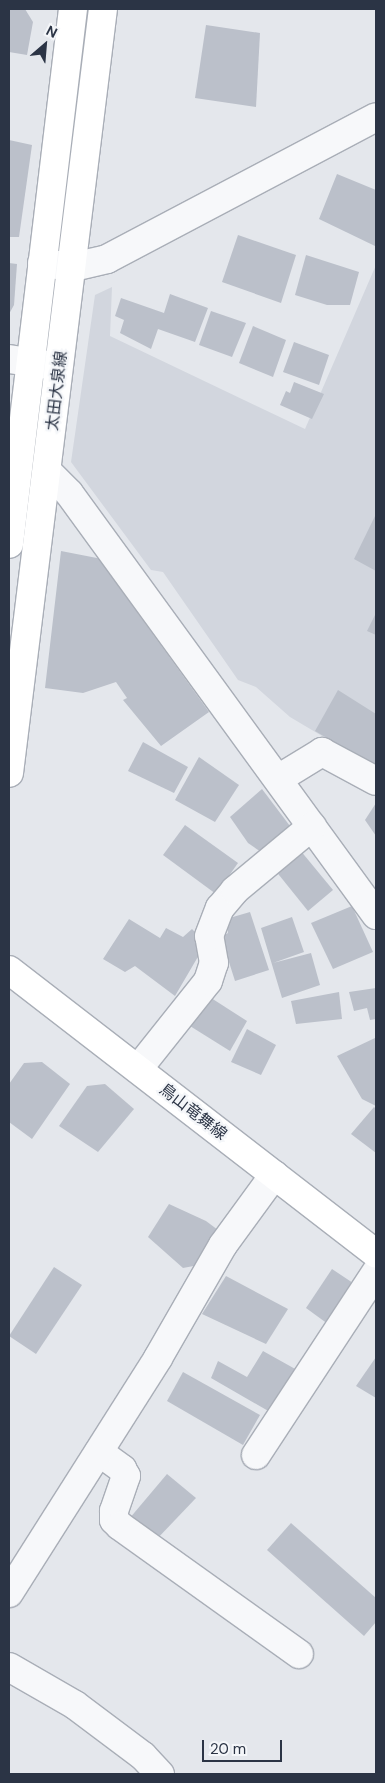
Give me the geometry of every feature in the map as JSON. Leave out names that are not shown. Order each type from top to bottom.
[{"type":"main road","name":"太田大泉線","points":[[9,544],[19,361],[42,263],[73,9]]},
{"type":"main road","name":"太田大泉線","points":[[9,773],[73,267],[103,9]]},
{"type":"main road","name":"鳥山竜舞線","points":[[9,970],[376,1254]]},
{"type":"street","points":[[42,263],[73,267],[106,259],[376,118]]},
{"type":"street","points":[[19,361],[60,367]]},
{"type":"street","points":[[47,471],[68,493],[376,915]]},
{"type":"street","points":[[278,779],[322,752],[376,781]]},
{"type":"street","points":[[138,1069],[208,980],[214,963],[209,936],[220,908],[235,890],[312,826]]},
{"type":"street","points":[[9,1593],[99,1452],[224,1245],[274,1175]]},
{"type":"street","points":[[256,1455],[376,1272]]},
{"type":"street","points":[[99,1452],[122,1469],[126,1476],[114,1520],[299,1654]]},
{"type":"street","points":[[9,1667],[75,1705],[143,1756],[160,1774]]},
{"type":"shaded area","points":[[376,265],[376,768],[290,717],[256,687],[238,680],[163,572],[151,570],[71,462],[95,295],[112,287],[110,336],[305,429]]},
{"type":"building","points":[[9,9],[25,9],[33,22],[27,55],[9,52]]},
{"type":"building","points":[[206,25],[260,33],[256,107],[195,98]]},
{"type":"building","points":[[9,140],[32,145],[19,237],[9,237]]},
{"type":"building","points":[[337,174],[376,190],[375,246],[319,219]]},
{"type":"building","points":[[238,235],[296,255],[281,303],[222,282]]},
{"type":"building","points":[[306,255],[359,272],[350,305],[327,305],[295,295]]},
{"type":"building","points":[[9,263],[17,264],[14,305],[9,314]]},
{"type":"building","points":[[170,294],[208,308],[195,342],[158,329],[151,349],[120,333],[124,320],[115,316],[121,298],[164,313]]},
{"type":"building","points":[[211,311],[246,323],[232,357],[199,345]]},
{"type":"building","points":[[253,326],[286,340],[273,377],[239,363]]},
{"type":"building","points":[[294,342],[329,355],[319,385],[283,372]]},
{"type":"building","points":[[294,382],[324,394],[312,419],[280,405],[286,391],[290,393]]},
{"type":"building","points":[[376,514],[376,571],[354,559]]},
{"type":"building","points":[[61,551],[102,559],[104,566],[209,712],[161,746],[123,700],[127,698],[116,682],[83,693],[45,688]]},
{"type":"building","points":[[376,613],[376,635],[367,631]]},
{"type":"building","points":[[338,690],[376,714],[376,767],[315,731]]},
{"type":"building","points":[[143,742],[188,767],[174,793],[128,771]]},
{"type":"building","points":[[199,757],[239,785],[215,822],[175,800]]},
{"type":"building","points":[[262,789],[293,830],[261,852],[248,843],[230,817]]},
{"type":"building","points":[[376,803],[376,836],[365,820]]},
{"type":"building","points":[[185,825],[238,863],[216,894],[163,855]]},
{"type":"building","points":[[300,850],[333,890],[308,911],[275,870]]},
{"type":"building","points":[[352,906],[373,952],[333,969],[311,923]]},
{"type":"building","points":[[250,912],[269,970],[235,981],[221,937],[228,933],[226,919]]},
{"type":"building","points":[[292,917],[304,952],[273,963],[311,953],[320,985],[282,998],[261,928]]},
{"type":"building","points":[[129,919],[160,938],[166,928],[183,937],[192,929],[206,943],[175,996],[135,966],[125,972],[103,959]]},
{"type":"building","points":[[376,988],[376,1019],[370,1020],[367,1008],[354,1011],[349,992]]},
{"type":"building","points":[[339,992],[342,1019],[296,1024],[291,1001]]},
{"type":"building","points":[[208,996],[247,1021],[230,1051],[190,1026]]},
{"type":"building","points":[[247,1029],[276,1045],[261,1075],[231,1062]]},
{"type":"building","points":[[375,1038],[376,1106],[362,1099],[337,1056]]},
{"type":"building","points":[[42,1062],[70,1084],[32,1139],[9,1122],[9,1084],[24,1063]]},
{"type":"building","points":[[105,1084],[134,1109],[98,1152],[59,1126],[87,1086]]},
{"type":"building","points":[[374,1107],[376,1109],[376,1153],[351,1134]]},
{"type":"building","points":[[169,1204],[206,1221],[222,1233],[199,1265],[183,1268],[148,1237]]},
{"type":"building","points":[[54,1267],[82,1285],[36,1354],[9,1336]]},
{"type":"building","points":[[332,1269],[365,1291],[332,1327],[306,1308]]},
{"type":"building","points":[[226,1276],[288,1309],[266,1344],[202,1314]]},
{"type":"building","points":[[263,1351],[297,1370],[277,1416],[211,1378],[218,1361],[247,1377]]},
{"type":"building","points":[[376,1357],[376,1398],[356,1386]]},
{"type":"building","points":[[183,1372],[260,1415],[243,1445],[167,1401]]},
{"type":"building","points":[[167,1474],[196,1498],[155,1541],[129,1519]]},
{"type":"building","points":[[291,1523],[376,1598],[376,1622],[364,1636],[267,1550]]}]
